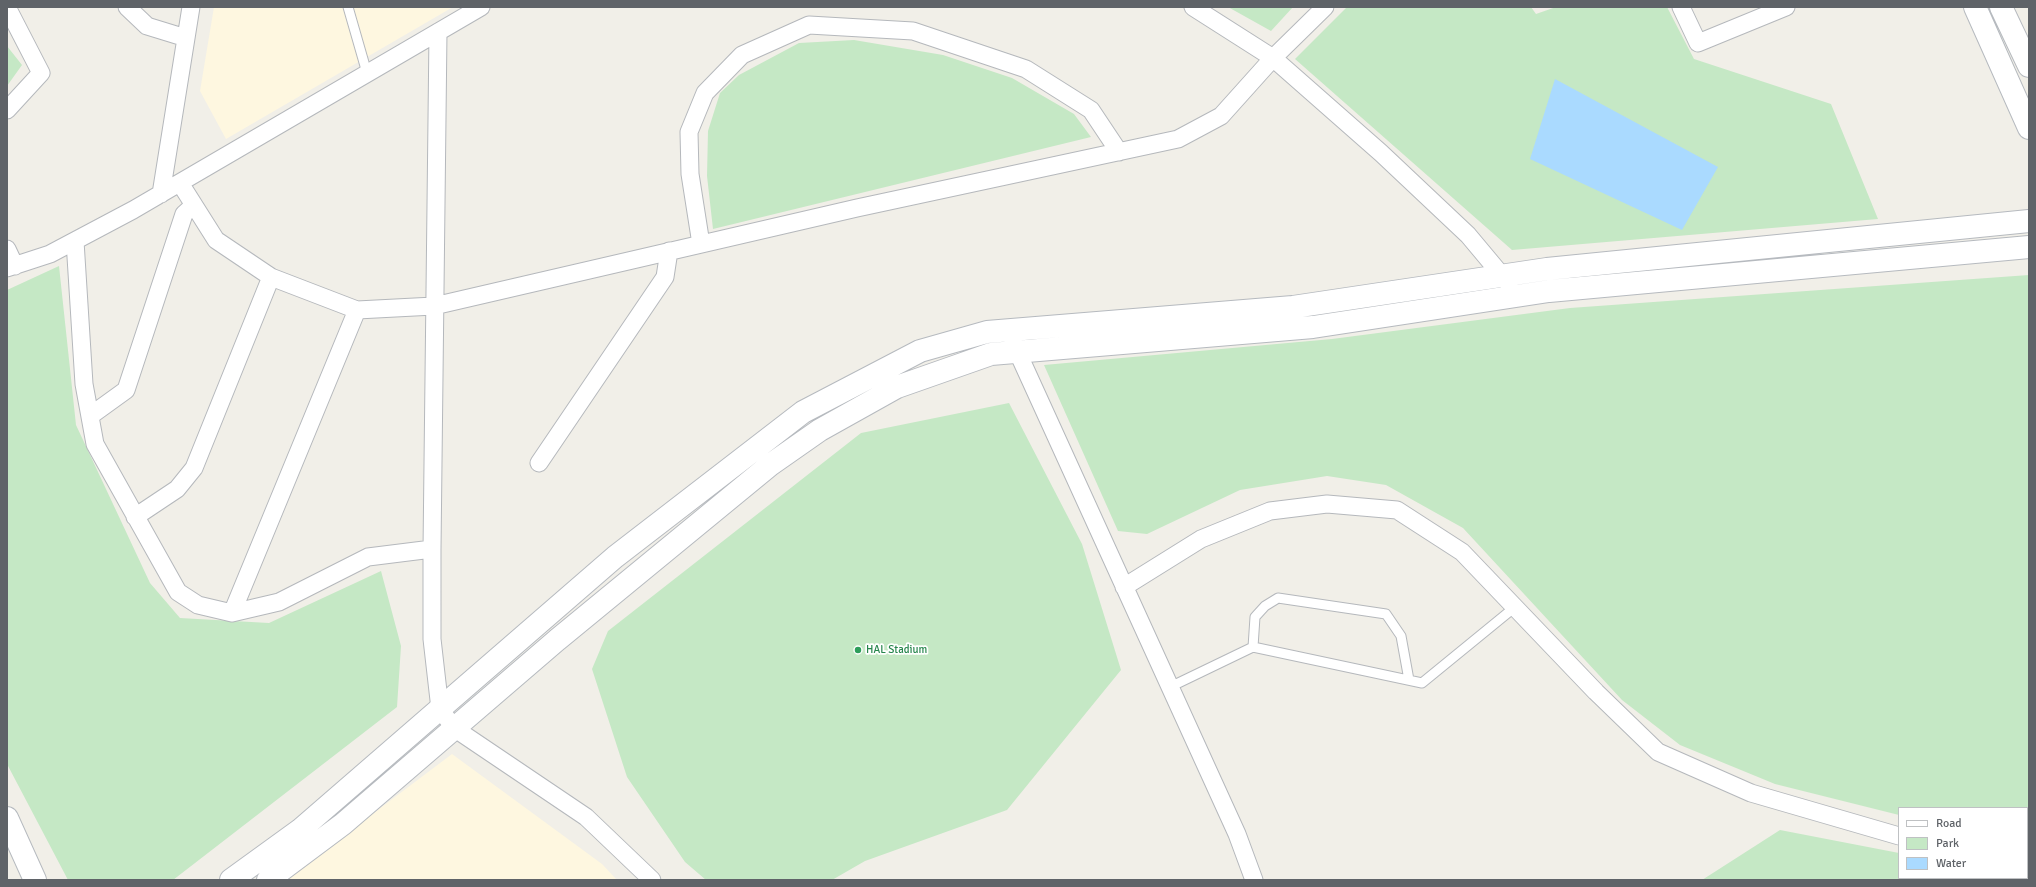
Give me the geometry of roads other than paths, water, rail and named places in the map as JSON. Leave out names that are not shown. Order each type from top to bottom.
[{"type":"street","points":[[7,7],[41,73],[7,110]]},
{"type":"street","points":[[127,7],[147,26],[186,38]]},
{"type":"street","points":[[161,194],[191,7]]},
{"type":"street","points":[[7,249],[11,267],[50,254],[161,194],[481,7]]},
{"type":"street","points":[[1193,7],[1273,58],[1381,153],[1468,235],[1503,275],[1516,296]]},
{"type":"street","points":[[180,183],[216,240],[271,277],[357,310],[434,306],[864,206],[1178,140],[1221,116],[1273,58],[1326,7]]},
{"type":"street","points":[[1681,7],[1698,43],[1786,7]]},
{"type":"street","points":[[1975,7],[2029,128]]},
{"type":"street","points":[[2001,7],[2029,66]]},
{"type":"street","points":[[701,244],[690,174],[689,132],[705,93],[742,55],[809,25],[913,30],[1026,69],[1091,110],[1119,152]]},
{"type":"street","points":[[438,32],[434,306],[432,639],[440,708],[454,728],[586,817],[652,880]]},
{"type":"street","points":[[90,416],[126,390],[184,214],[194,205]]},
{"type":"street","points":[[231,880],[300,830],[616,558],[803,412],[920,351],[987,332],[1293,307],[1547,269],[2029,221]]},
{"type":"street","points":[[75,241],[84,384],[95,444],[178,592],[198,605],[232,613],[279,602],[368,558],[432,549]]},
{"type":"street","points":[[268,880],[343,824],[557,640],[770,465],[820,430],[897,388],[991,354],[1313,327],[1549,291],[2029,247]]},
{"type":"street","points":[[539,463],[665,277],[670,251]]},
{"type":"street","points":[[135,517],[177,489],[194,468],[271,277]]},
{"type":"street","points":[[232,613],[357,310]]},
{"type":"street","points":[[1008,331],[1237,834],[1254,880]]},
{"type":"street","points":[[1124,587],[1201,539],[1270,511],[1327,504],[1397,510],[1462,552],[1596,692],[1658,752],[1751,793],[1898,836]]},
{"type":"street","points":[[7,818],[35,880]]},
{"type":"lane","points":[[348,7],[367,73]]},
{"type":"lane","points":[[1253,647],[1255,617],[1265,606],[1278,598],[1386,614],[1401,636],[1409,680]]},
{"type":"lane","points":[[1170,687],[1253,647],[1422,683],[1515,607]]},
{"type":"water","points":[[1555,79],[1718,167],[1682,230],[1530,159]]},
{"type":"place","name":"HAL Stadium","points":[[858,650]]}]
